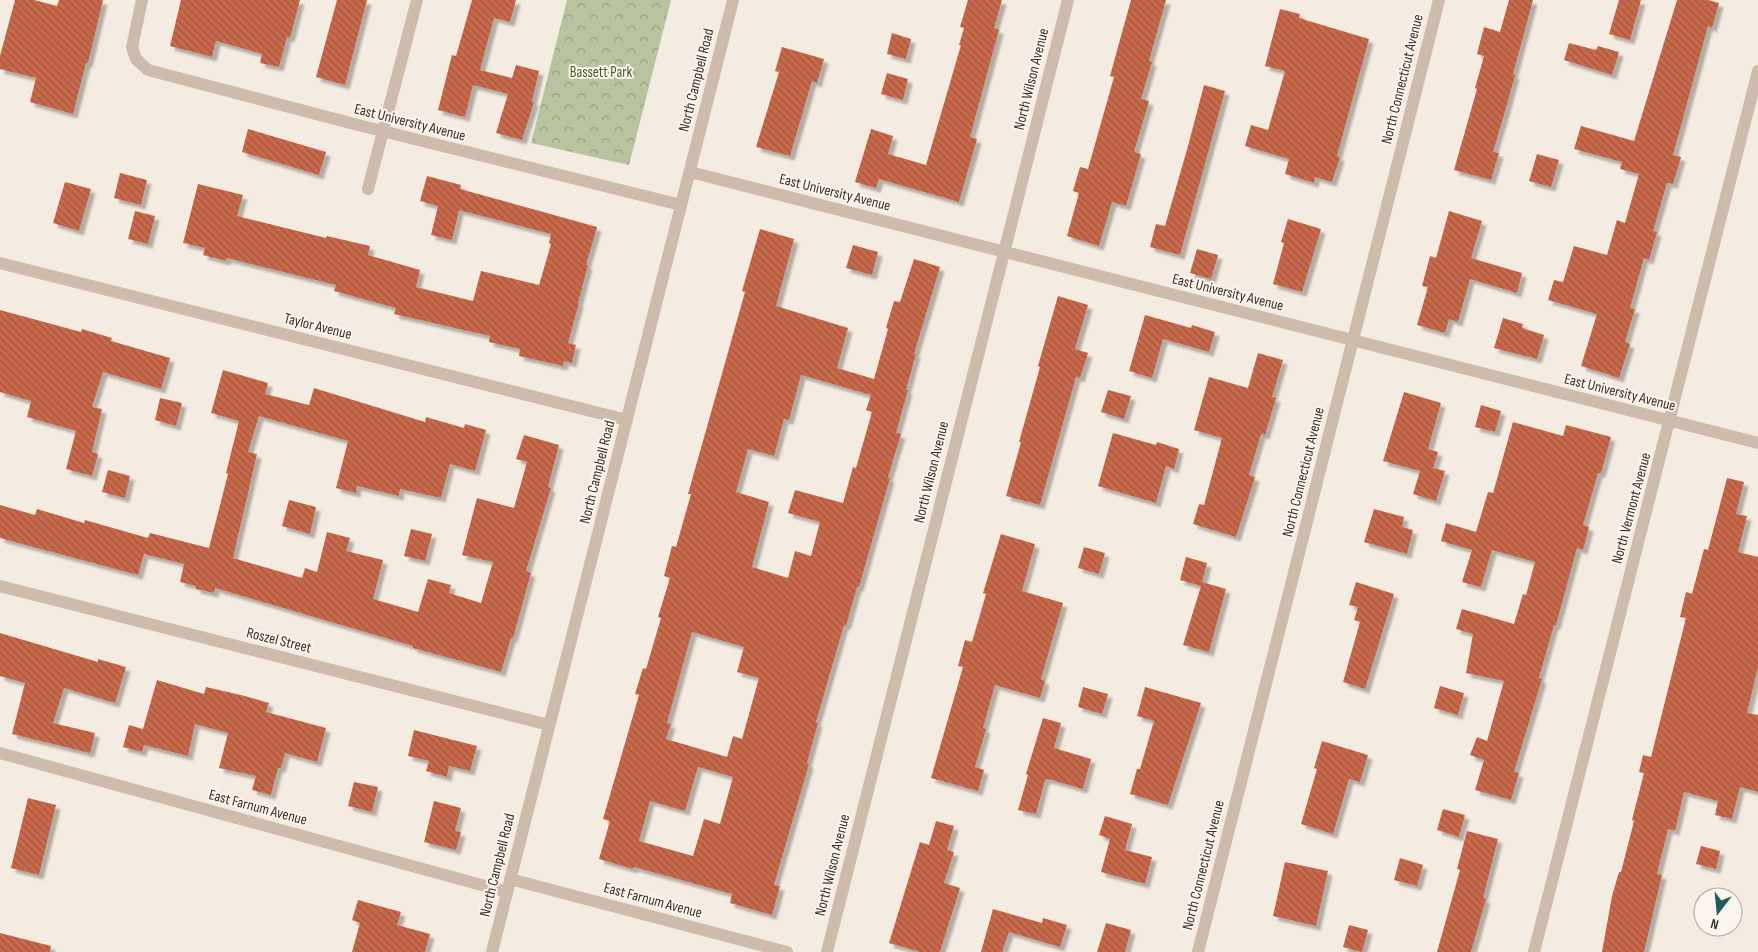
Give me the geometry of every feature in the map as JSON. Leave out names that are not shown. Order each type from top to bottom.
[{"type":"street","name":"East University Avenue","points":[[142,0],[132,47],[136,59],[148,70],[157,74],[681,205]]},
{"type":"street","points":[[368,189],[416,0]]},
{"type":"street","name":"North Campbell Road","points":[[492,952],[733,0]]},
{"type":"street","name":"North Wilson Avenue","points":[[827,952],[1068,0]]},
{"type":"street","name":"North Connecticut Avenue","points":[[1198,952],[1439,0]]},
{"type":"street","name":"North Vermont Avenue","points":[[1534,952],[1758,71]]},
{"type":"street","name":"East University Avenue","points":[[690,172],[1758,443]]},
{"type":"street","name":"Taylor Avenue","points":[[0,263],[627,420]]},
{"type":"street","name":"Roszel Street","points":[[0,586],[549,725]]},
{"type":"street","name":"East Farnum Avenue","points":[[0,753],[509,885],[787,952]]},
{"type":"green space","name":"Bassett Park","points":[[567,0],[671,0],[629,165],[531,143]]},
{"type":"building","points":[[15,0],[34,0],[57,6],[59,0],[103,0],[88,63],[86,63],[73,114],[30,102],[36,78],[0,69],[0,56]]},
{"type":"building","points":[[181,0],[300,0],[290,38],[287,37],[279,67],[260,63],[262,54],[216,41],[212,57],[170,46]]},
{"type":"building","points":[[337,0],[367,0],[345,85],[316,77]]},
{"type":"building","points":[[472,0],[516,0],[510,22],[494,18],[480,70],[512,78],[516,65],[539,71],[532,101],[534,102],[522,140],[496,133],[508,94],[473,85],[465,117],[438,110],[452,55],[456,56]]},
{"type":"building","points":[[968,0],[1002,0],[994,28],[999,30],[970,137],[977,139],[959,202],[879,179],[876,188],[855,182],[871,129],[893,136],[888,154],[926,165],[961,45],[959,45],[964,28],[960,27]]},
{"type":"building","points":[[1131,0],[1166,0],[1149,61],[1152,62],[1141,99],[1149,101],[1134,152],[1141,154],[1126,206],[1112,202],[1099,246],[1067,236],[1079,193],[1073,191],[1080,167],[1088,169],[1114,77],[1110,76]]},
{"type":"building","points":[[1509,0],[1533,0],[1513,74],[1515,75],[1493,152],[1499,153],[1491,180],[1454,170],[1477,89],[1475,88],[1484,56],[1477,54],[1484,27],[1500,32]]},
{"type":"building","points":[[1619,0],[1641,0],[1630,40],[1609,34]]},
{"type":"building","points":[[1677,0],[1708,0],[1719,3],[1712,28],[1708,26],[1673,155],[1681,157],[1673,184],[1667,183],[1653,231],[1657,232],[1649,260],[1644,258],[1630,308],[1635,309],[1625,342],[1630,344],[1619,378],[1581,366],[1597,314],[1548,300],[1554,280],[1563,282],[1574,246],[1607,255],[1617,220],[1625,223],[1639,174],[1620,169],[1622,162],[1574,149],[1581,126],[1634,141]]},
{"type":"building","points":[[1280,9],[1300,14],[1299,18],[1369,39],[1337,156],[1340,157],[1332,182],[1315,177],[1314,183],[1285,174],[1289,159],[1245,146],[1251,125],[1268,130],[1285,71],[1265,66]]},
{"type":"building","points":[[892,33],[911,39],[906,59],[887,54]]},
{"type":"building","points":[[1569,43],[1596,50],[1598,46],[1619,52],[1612,75],[1564,60]]},
{"type":"building","points":[[782,47],[824,59],[817,83],[812,81],[790,156],[756,147],[779,72],[775,71]]},
{"type":"building","points":[[887,73],[908,79],[903,100],[881,94]]},
{"type":"building","points":[[1204,85],[1225,91],[1180,255],[1150,247],[1156,224],[1165,226]]},
{"type":"building","points":[[248,129],[326,152],[319,175],[242,152]]},
{"type":"building","points":[[1537,154],[1559,160],[1551,187],[1529,181]]},
{"type":"building","points":[[120,173],[147,180],[141,205],[114,198]]},
{"type":"building","points":[[427,176],[461,185],[460,189],[597,227],[568,343],[576,345],[572,363],[564,361],[563,366],[519,356],[520,349],[489,342],[490,336],[394,314],[396,308],[334,291],[336,285],[227,258],[226,261],[203,255],[205,248],[183,243],[198,184],[243,195],[237,216],[326,238],[327,236],[370,246],[368,255],[420,270],[416,287],[473,301],[481,271],[539,285],[551,244],[549,243],[551,234],[459,210],[452,240],[431,235],[438,206],[420,201]]},
{"type":"building","points":[[65,182],[91,189],[79,231],[53,223]]},
{"type":"building","points":[[135,211],[155,216],[148,244],[128,239]]},
{"type":"building","points":[[1449,211],[1482,221],[1471,258],[1522,273],[1517,293],[1470,279],[1458,322],[1449,319],[1445,333],[1417,325],[1428,287],[1422,286],[1430,256],[1436,258]]},
{"type":"building","points":[[1288,219],[1321,229],[1302,292],[1273,284],[1284,243],[1281,242]]},
{"type":"building","points":[[760,229],[794,239],[776,306],[848,328],[837,368],[874,379],[894,301],[900,302],[914,259],[940,267],[914,354],[916,354],[906,390],[908,390],[896,433],[901,434],[888,477],[890,478],[859,587],[857,587],[846,626],[844,625],[816,722],[818,723],[807,763],[809,764],[774,885],[780,886],[772,915],[730,903],[732,894],[599,859],[610,821],[603,819],[639,695],[635,694],[643,668],[646,669],[661,618],[658,617],[670,578],[664,576],[672,546],[676,547],[691,494],[688,494],[745,292],[742,291]],"holes":[[[801,375],[871,395],[866,410],[872,412],[856,468],[853,467],[843,503],[795,490],[788,513],[820,522],[811,556],[795,551],[788,578],[752,567],[769,502],[736,492],[748,449],[774,456],[784,419],[789,420]],[[692,632],[744,647],[737,672],[759,678],[742,739],[733,736],[727,757],[666,739],[671,724],[667,723]],[[698,767],[733,777],[720,824],[704,819],[693,856],[639,841],[650,801],[685,811]]]},
{"type":"building","points":[[853,245],[878,252],[872,275],[846,268]]},
{"type":"building","points":[[1197,249],[1218,255],[1211,279],[1190,273]]},
{"type":"building","points":[[1058,296],[1088,305],[1075,349],[1088,353],[1080,378],[1076,377],[1040,505],[1006,496],[1040,367],[1038,366]]},
{"type":"building","points":[[0,310],[81,332],[82,329],[112,338],[111,341],[170,358],[161,389],[103,372],[92,407],[102,409],[92,452],[98,454],[92,476],[66,469],[76,431],[27,417],[31,401],[0,392]]},
{"type":"building","points":[[1145,315],[1191,328],[1192,325],[1215,332],[1209,352],[1163,339],[1152,378],[1129,371]]},
{"type":"building","points":[[1503,318],[1523,324],[1522,328],[1544,335],[1537,359],[1494,348]]},
{"type":"building","points":[[1258,353],[1283,360],[1272,397],[1276,398],[1265,435],[1261,434],[1249,475],[1255,477],[1236,537],[1193,524],[1199,504],[1204,505],[1222,438],[1194,430],[1209,377],[1248,388]]},
{"type":"building","points":[[223,370],[268,383],[265,394],[309,405],[314,388],[425,422],[426,417],[464,428],[465,424],[486,430],[475,471],[450,464],[441,498],[400,489],[399,496],[357,486],[356,493],[336,488],[348,441],[259,416],[248,452],[257,454],[233,558],[302,578],[305,568],[317,572],[327,532],[350,538],[346,551],[383,560],[373,599],[418,612],[428,579],[451,585],[449,593],[481,603],[493,562],[462,555],[477,498],[514,508],[527,462],[516,459],[524,435],[559,445],[548,487],[551,488],[526,571],[531,573],[513,638],[511,638],[501,672],[413,648],[413,646],[215,588],[214,593],[196,589],[196,586],[180,582],[184,564],[144,554],[138,575],[0,538],[0,505],[35,515],[37,509],[84,523],[85,520],[148,538],[150,533],[209,548],[239,421],[211,413]]},
{"type":"building","points":[[1108,390],[1131,396],[1124,419],[1101,412]]},
{"type":"building","points":[[1404,392],[1441,403],[1428,449],[1438,452],[1433,468],[1445,471],[1436,501],[1413,494],[1420,471],[1383,461]]},
{"type":"building","points":[[160,398],[182,403],[176,426],[155,420]]},
{"type":"building","points":[[1481,405],[1501,411],[1495,432],[1475,427]]},
{"type":"building","points":[[1513,422],[1563,436],[1566,425],[1611,437],[1583,525],[1589,527],[1583,550],[1577,548],[1539,678],[1542,679],[1514,772],[1519,773],[1511,800],[1475,790],[1484,760],[1470,755],[1477,737],[1487,741],[1504,681],[1466,673],[1473,634],[1456,629],[1462,609],[1514,624],[1523,594],[1526,595],[1535,562],[1492,550],[1481,587],[1462,582],[1472,550],[1441,541],[1446,523],[1476,532],[1488,492],[1493,493]]},
{"type":"building","points":[[1113,433],[1156,445],[1157,442],[1179,449],[1174,469],[1166,466],[1156,503],[1098,486]]},
{"type":"building","points":[[108,470],[130,476],[125,498],[102,492]]},
{"type":"building","points":[[1727,478],[1744,482],[1736,514],[1747,516],[1738,552],[1758,557],[1758,667],[1747,713],[1758,715],[1758,792],[1740,787],[1732,819],[1715,815],[1718,801],[1684,792],[1675,831],[1668,829],[1657,874],[1662,875],[1644,952],[1602,952],[1612,896],[1619,872],[1621,872],[1644,773],[1639,772],[1643,755],[1651,757],[1686,618],[1680,617],[1686,592],[1692,594],[1704,549],[1708,550]]},
{"type":"building","points":[[289,500],[316,507],[310,534],[282,526]]},
{"type":"building","points":[[1374,509],[1404,517],[1402,527],[1413,530],[1407,554],[1364,542]]},
{"type":"building","points":[[411,529],[432,534],[425,561],[404,556]]},
{"type":"building","points":[[1001,534],[1035,544],[1022,591],[1063,603],[1041,679],[1045,681],[1040,698],[995,685],[983,728],[986,729],[975,767],[984,770],[978,791],[931,778],[963,667],[958,666],[965,640],[972,642],[986,594],[983,593]]},
{"type":"building","points":[[1084,547],[1105,553],[1099,574],[1078,568]]},
{"type":"building","points":[[1186,557],[1207,563],[1202,582],[1226,589],[1209,652],[1183,645],[1201,586],[1180,580]]},
{"type":"building","points":[[1356,582],[1394,594],[1365,689],[1343,682],[1360,622],[1354,620],[1358,607],[1349,605]]},
{"type":"building","points":[[0,633],[98,662],[98,659],[126,667],[115,703],[64,688],[53,723],[95,733],[90,753],[12,734],[25,683],[0,676]]},
{"type":"building","points":[[157,680],[204,694],[206,687],[245,696],[269,703],[266,712],[326,728],[317,762],[285,753],[281,768],[278,768],[271,795],[252,790],[256,776],[219,768],[228,733],[195,724],[188,756],[144,745],[142,752],[123,747],[129,725],[143,729]]},
{"type":"building","points":[[1440,686],[1464,693],[1458,715],[1434,708]]},
{"type":"building","points":[[1083,687],[1108,694],[1102,714],[1078,707]]},
{"type":"building","points":[[1145,687],[1201,703],[1168,805],[1130,794],[1137,769],[1140,769],[1154,721],[1137,716]]},
{"type":"building","points":[[1043,718],[1061,723],[1054,748],[1091,759],[1083,789],[1048,779],[1045,780],[1036,814],[1018,810],[1028,775],[1026,774]]},
{"type":"building","points":[[414,730],[477,746],[470,771],[449,766],[447,777],[426,771],[429,761],[408,756]]},
{"type":"building","points":[[1322,741],[1368,755],[1360,782],[1349,779],[1333,834],[1301,824],[1317,769],[1314,768]]},
{"type":"building","points":[[354,782],[378,787],[372,812],[348,806]]},
{"type":"building","points":[[28,798],[56,805],[39,875],[11,868]]},
{"type":"building","points":[[434,801],[461,808],[455,831],[461,832],[456,850],[424,842]]},
{"type":"building","points":[[1443,809],[1465,815],[1459,837],[1437,830]]},
{"type":"building","points":[[1105,816],[1132,824],[1125,850],[1152,857],[1145,884],[1101,872],[1110,839],[1099,835]]},
{"type":"building","points":[[936,821],[954,826],[947,850],[954,852],[944,883],[960,888],[940,952],[920,952],[889,943],[920,842],[929,845]]},
{"type":"building","points":[[1467,831],[1498,839],[1483,898],[1486,899],[1471,952],[1437,952],[1460,870],[1457,869]]},
{"type":"building","points":[[1701,846],[1720,851],[1716,869],[1696,864]]},
{"type":"building","points":[[1400,858],[1423,865],[1417,886],[1394,880]]},
{"type":"building","points":[[1285,862],[1328,871],[1316,926],[1273,916]]},
{"type":"building","points":[[358,900],[401,912],[397,925],[430,934],[425,952],[352,952],[360,923],[352,920]]},
{"type":"building","points":[[993,909],[1042,923],[1043,918],[1067,925],[1060,947],[1009,932],[1002,952],[981,952]]},
{"type":"building","points":[[1106,923],[1131,930],[1125,952],[1097,952]]},
{"type":"building","points":[[1349,925],[1368,930],[1362,952],[1343,947]]},
{"type":"building","points":[[0,933],[51,946],[50,952],[0,952]]}]
